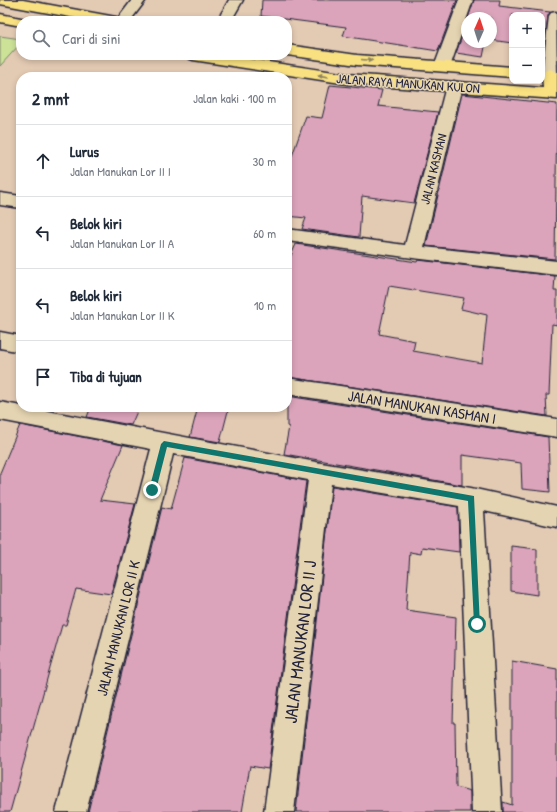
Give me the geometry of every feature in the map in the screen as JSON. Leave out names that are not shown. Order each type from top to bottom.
[{"type":"main road","points":[[0,0],[88,16]]},
{"type":"main road","points":[[0,18],[16,21]]},
{"type":"main road","name":"JALAN RAYA MANUKAN KULON","points":[[292,51],[357,60],[509,72]]},
{"type":"main road","name":"JALAN RAYA MANUKAN KULON","points":[[221,60],[347,79],[554,93]]},
{"type":"main road","points":[[550,74],[554,93]]},
{"type":"street","points":[[126,16],[139,0]]},
{"type":"street","points":[[227,16],[236,0]]},
{"type":"street","points":[[442,66],[466,0]]},
{"type":"street","points":[[550,74],[556,16]]},
{"type":"street","name":"JALAN KASMAN","points":[[413,252],[454,86]]},
{"type":"street","points":[[0,199],[16,201]]},
{"type":"street","points":[[292,236],[413,252],[557,268]]},
{"type":"street","points":[[0,340],[16,343]]},
{"type":"street","name":"JALAN MANUKAN KASMAN I","points":[[292,387],[557,428]]},
{"type":"street","points":[[2,416],[321,473],[471,498],[557,517]]},
{"type":"street","name":"JALAN MANUKAN LOR II K","points":[[71,812],[164,444]]},
{"type":"street","name":"JALAN MANUKAN LOR II J","points":[[280,812],[321,473]]},
{"type":"street","points":[[471,498],[487,812]]},
{"type":"green space","points":[[0,36],[16,38],[16,48],[0,66]]},
{"type":"building","points":[[262,0],[457,0],[438,51],[343,36],[346,27],[292,20],[292,16],[261,16]]},
{"type":"building","points":[[474,0],[500,0],[499,6],[550,12],[548,16],[545,39],[545,12],[509,12],[509,43],[497,41],[497,12],[470,12]]},
{"type":"building","points":[[461,39],[461,48],[485,48],[483,57],[456,53]]},
{"type":"building","points":[[330,85],[382,90],[378,106],[438,112],[414,203],[362,196],[359,237],[302,229],[306,218],[292,217],[292,156],[306,116],[322,118]]},
{"type":"building","points":[[462,94],[557,104],[555,259],[426,246]]},
{"type":"building","points":[[296,244],[417,262],[418,260],[555,276],[554,291],[557,291],[557,325],[552,324],[549,395],[546,395],[547,416],[292,378],[292,253]],"holes":[[[389,286],[464,298],[461,309],[487,315],[482,363],[413,351],[415,341],[379,334]]]},
{"type":"building","points":[[292,397],[548,437],[550,492],[522,489],[521,463],[462,455],[462,485],[284,454],[289,427],[287,426],[287,412],[292,412]]},
{"type":"building","points":[[89,412],[137,412],[131,425],[87,417]]},
{"type":"building","points":[[197,412],[228,412],[220,442],[190,437]]},
{"type":"building","points":[[20,425],[123,445],[100,500],[135,504],[111,594],[76,589],[66,625],[62,625],[10,812],[0,812],[0,473]]},
{"type":"building","points":[[185,458],[306,481],[268,769],[250,766],[242,812],[88,812],[162,507],[171,509]]},
{"type":"building","points":[[332,486],[458,507],[459,552],[422,547],[421,554],[410,552],[406,610],[456,617],[453,723],[455,723],[456,787],[470,791],[470,812],[296,812]]},
{"type":"building","points":[[511,546],[537,549],[537,595],[511,591]]},
{"type":"building","points":[[512,661],[557,669],[557,812],[503,812],[503,802],[512,805]]},
{"type":"route","points":[[152,490],[164,444],[321,473],[471,498],[477,624]]}]
